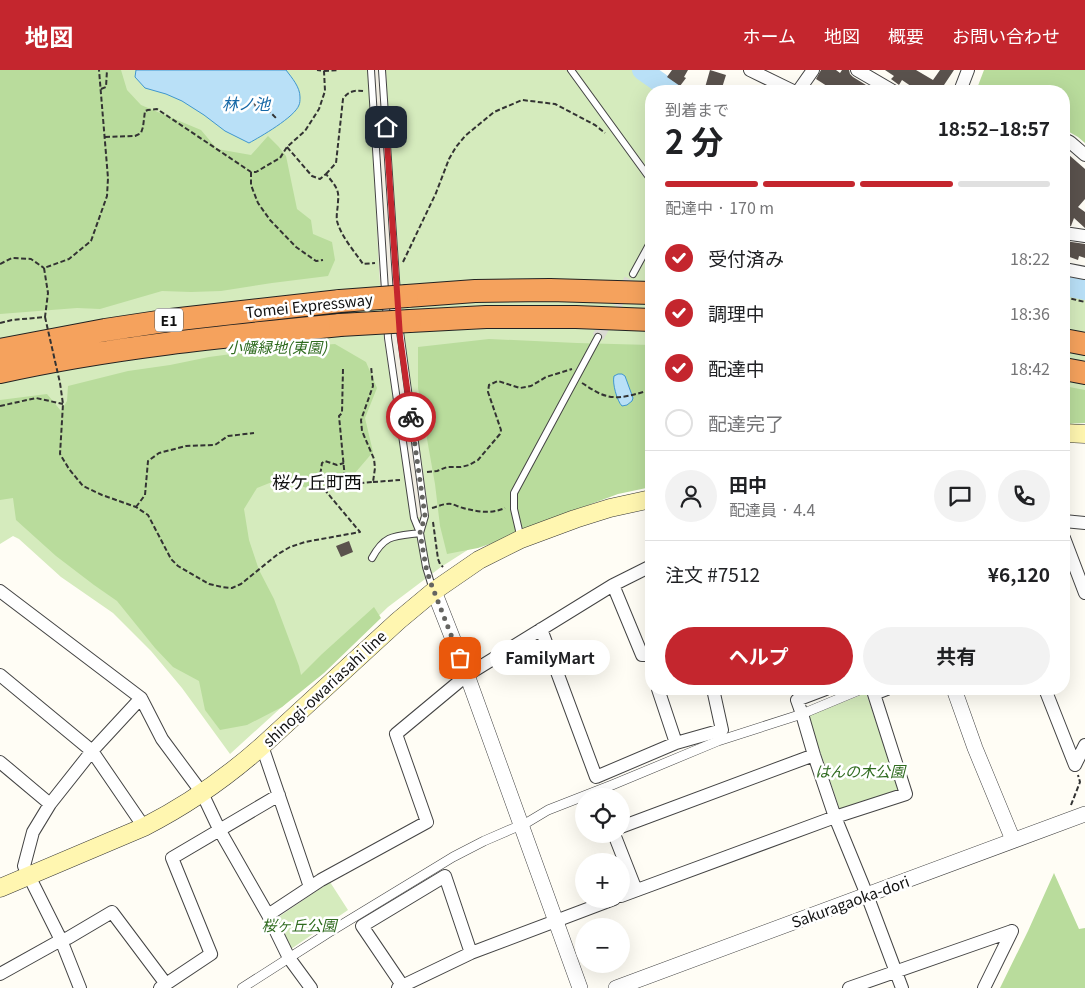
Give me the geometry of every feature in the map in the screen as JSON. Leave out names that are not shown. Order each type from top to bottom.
[{"type":"highway","name":"Tomei Expressway","points":[[0,372],[124,350],[266,332],[340,325],[475,291],[550,290],[645,293]]},
{"type":"highway","name":"Tomei Expressway","points":[[0,350],[170,320],[340,301],[404,310],[486,317],[576,317],[645,320]]},
{"type":"highway","points":[[1070,341],[1085,344]]},
{"type":"highway","points":[[1070,370],[1085,373]]},
{"type":"main road","points":[[1070,433],[1085,434]]},
{"type":"main road","name":"shinogi-owariasahi line","points":[[0,888],[144,827],[202,793],[262,746],[398,621],[434,591],[479,560],[521,539],[575,519],[616,506],[645,500]]},
{"type":"street","points":[[750,70],[784,85]]},
{"type":"street","points":[[802,85],[813,70]]},
{"type":"street","points":[[857,70],[883,85]]},
{"type":"street","points":[[962,85],[968,70]]},
{"type":"street","points":[[1070,142],[1085,155]]},
{"type":"street","points":[[1070,234],[1085,236]]},
{"type":"street","points":[[1070,270],[1085,273]]},
{"type":"street","points":[[1070,522],[1085,523]]},
{"type":"street","points":[[1070,554],[1085,593]]},
{"type":"street","points":[[268,915],[321,880],[427,822],[396,734],[466,675],[614,585],[645,569]]},
{"type":"street","points":[[614,585],[642,655],[645,655]]},
{"type":"street","points":[[0,591],[140,698],[162,739],[202,793],[220,831],[268,915],[289,958],[311,988]]},
{"type":"street","points":[[434,591],[580,988]]},
{"type":"street","points":[[541,629],[596,777],[676,743],[722,730],[714,695]]},
{"type":"street","points":[[0,675],[92,751],[144,827]]},
{"type":"street","points":[[660,695],[676,743]]},
{"type":"street","points":[[795,695],[836,817],[902,988]]},
{"type":"street","points":[[242,988],[453,857],[548,810],[718,741],[802,714],[848,695]]},
{"type":"street","points":[[630,892],[836,817],[906,794],[874,695]]},
{"type":"street","points":[[956,695],[975,748],[1013,840]]},
{"type":"street","points":[[1047,695],[1075,765]]},
{"type":"street","points":[[80,988],[61,940],[24,866],[33,832],[50,804],[92,751],[140,698]]},
{"type":"street","points":[[1075,765],[1085,744]]},
{"type":"street","points":[[262,746],[310,887]]},
{"type":"street","points":[[630,823],[814,755]]},
{"type":"street","points":[[0,762],[50,804]]},
{"type":"street","points":[[0,974],[112,912],[163,986],[211,954],[172,858],[279,795]]},
{"type":"street","name":"Sakuragaoka-dori","points":[[616,988],[1085,814]]},
{"type":"street","points":[[618,843],[636,890]]},
{"type":"street","points":[[471,953],[445,876],[362,926],[400,987],[471,953],[590,908]]},
{"type":"street","points":[[849,988],[1012,931],[984,988]]},
{"type":"lane","points":[[371,70],[388,338],[414,518],[420,533],[426,567],[434,591]]},
{"type":"lane","points":[[382,70],[404,310],[400,337],[425,516],[420,533]]},
{"type":"lane","points":[[571,70],[645,172]]},
{"type":"lane","points":[[633,274],[645,252]]},
{"type":"lane","points":[[521,539],[514,493],[598,337]]},
{"type":"lane","points":[[372,558],[384,541],[394,536],[420,533]]},
{"type":"path","points":[[44,268],[69,259],[91,240],[107,196],[108,178],[99,70]]},
{"type":"path","points":[[100,89],[106,87],[106,70]]},
{"type":"path","points":[[317,70],[339,70]]},
{"type":"path","points":[[105,137],[135,136],[141,133],[145,111],[157,109],[251,172],[256,172],[280,158],[287,147],[305,131],[319,109],[325,91],[324,71]]},
{"type":"path","points":[[287,147],[312,176],[320,178],[326,174],[336,163],[343,99],[346,94],[351,92],[364,91],[364,84]]},
{"type":"path","points":[[402,263],[456,147],[465,136],[494,112],[522,100],[555,104],[595,125],[611,137],[622,139]]},
{"type":"path","points":[[267,109],[276,118]]},
{"type":"path","points":[[251,172],[251,186],[258,203],[270,220],[296,247],[316,261],[323,260]]},
{"type":"path","points":[[326,174],[338,192],[337,220],[343,234],[363,264],[376,263]]},
{"type":"path","points":[[0,264],[12,258],[31,259],[44,268],[48,293],[45,317],[64,404],[60,454],[69,469],[83,486],[136,507],[148,515],[171,558],[178,566],[209,584],[232,588],[241,584],[278,554],[290,547],[305,542],[360,532],[319,483],[322,463],[325,461],[337,466],[344,463]]},
{"type":"path","points":[[1070,298],[1085,302]]},
{"type":"path","points":[[0,323],[45,317]]},
{"type":"path","points":[[371,366],[373,386],[360,420],[362,431],[374,460],[373,482]]},
{"type":"path","points":[[425,472],[437,471],[447,466],[461,467],[469,465],[478,460],[500,434],[501,430],[488,392],[489,385],[498,381],[520,388],[531,386],[546,377],[567,370],[582,368]]},
{"type":"path","points":[[343,369],[342,413],[339,416],[345,479],[352,484],[408,479]]},
{"type":"path","points":[[576,379],[599,393],[614,397],[645,391]]},
{"type":"path","points":[[0,406],[36,398],[64,404]]},
{"type":"path","points":[[136,507],[146,495],[148,461],[159,453],[186,446],[215,445],[228,436],[254,433]]},
{"type":"path","points":[[431,508],[452,504],[466,509],[493,512],[514,502]]},
{"type":"path","points":[[1064,821],[1080,782],[1075,765]]},
{"type":"green space","name":"小幡緑地(東園)","points":[[0,70],[650,70],[669,85],[645,85],[645,484],[627,487],[477,544],[441,567],[388,607],[230,754],[182,688],[151,651],[113,613],[61,577],[19,539],[13,536],[0,544]]},
{"type":"green space","points":[[0,70],[121,70],[127,90],[141,105],[201,130],[217,149],[251,155],[268,136],[286,156],[297,209],[311,220],[313,234],[332,242],[335,260],[328,276],[221,291],[162,291],[100,309],[77,308],[0,314]]},
{"type":"green space","points":[[984,70],[1085,70],[1085,143],[1070,132],[1070,85],[978,85]]},
{"type":"green space","points":[[1070,290],[1085,292],[1085,419],[1070,420]]},
{"type":"green space","points":[[489,339],[645,345],[645,488],[618,494],[567,513],[531,530],[478,548],[447,554],[440,526],[435,484],[418,388],[418,347]]},
{"type":"green space","points":[[335,344],[366,362],[377,388],[365,418],[373,452],[355,473],[355,488],[326,485],[313,490],[277,480],[257,488],[244,509],[249,540],[259,570],[274,599],[301,675],[374,607],[381,618],[324,673],[282,707],[247,725],[220,730],[205,710],[199,681],[173,667],[117,601],[56,556],[16,520],[13,498],[0,500],[0,400],[47,394],[61,411],[67,401],[68,386],[128,371],[270,349]]},
{"type":"green space","points":[[1070,387],[1085,390],[1085,423],[1070,424]]},
{"type":"green space","name":"はんの木公園","points":[[861,695],[867,695],[899,789],[841,813],[808,716]]},
{"type":"green space","points":[[1054,873],[1079,929],[1085,928],[1085,988],[1000,988],[1028,931]]},
{"type":"green space","name":"桜ヶ丘公園","points":[[330,882],[348,910],[291,949],[274,920]]},
{"type":"shaded area","points":[[369,70],[386,70],[393,199],[404,337],[429,515],[412,519],[384,339]]},
{"type":"water","name":"林ノ池","points":[[136,70],[286,70],[299,90],[300,103],[296,110],[284,121],[249,143],[225,131],[182,101],[145,88],[135,77]]},
{"type":"water","points":[[618,374],[625,376],[633,398],[627,405],[622,406],[615,392],[614,376]]},
{"type":"building","points":[[672,70],[688,70],[684,77],[686,78],[681,85],[667,77]]},
{"type":"building","points":[[710,70],[726,75],[723,85],[706,85]]},
{"type":"building","points":[[821,70],[836,70],[840,73],[842,70],[849,70],[853,77],[866,85],[825,85],[816,79]]},
{"type":"building","points":[[885,70],[916,70],[933,80],[940,70],[954,70],[944,85],[909,85],[902,80],[899,85],[891,79],[894,76]]},
{"type":"building","points":[[261,96],[267,99],[269,107],[264,112],[256,110],[253,102]]},
{"type":"building","points":[[1070,156],[1085,169],[1085,199],[1078,207],[1085,212],[1085,228],[1074,218],[1071,226]]},
{"type":"building","points":[[1070,242],[1085,244],[1085,258],[1079,256],[1078,260],[1070,257]]},
{"type":"building","points":[[349,541],[353,552],[341,557],[336,546]]},
{"type":"waterway","points":[[642,70],[663,85]]},
{"type":"waterway","points":[[1070,287],[1085,290]]},
{"type":"tunnel","points":[[598,337],[633,274]]},
{"type":"way so far","points":[[411,417],[425,516],[420,533],[426,567],[460,658]]},
{"type":"place","name":"FamilyMart","points":[[460,658]]},
{"type":"district","name":"桜ケ丘町西","points":[[317,481]]},
{"type":"route","points":[[386,127],[400,337],[411,417]]}]
